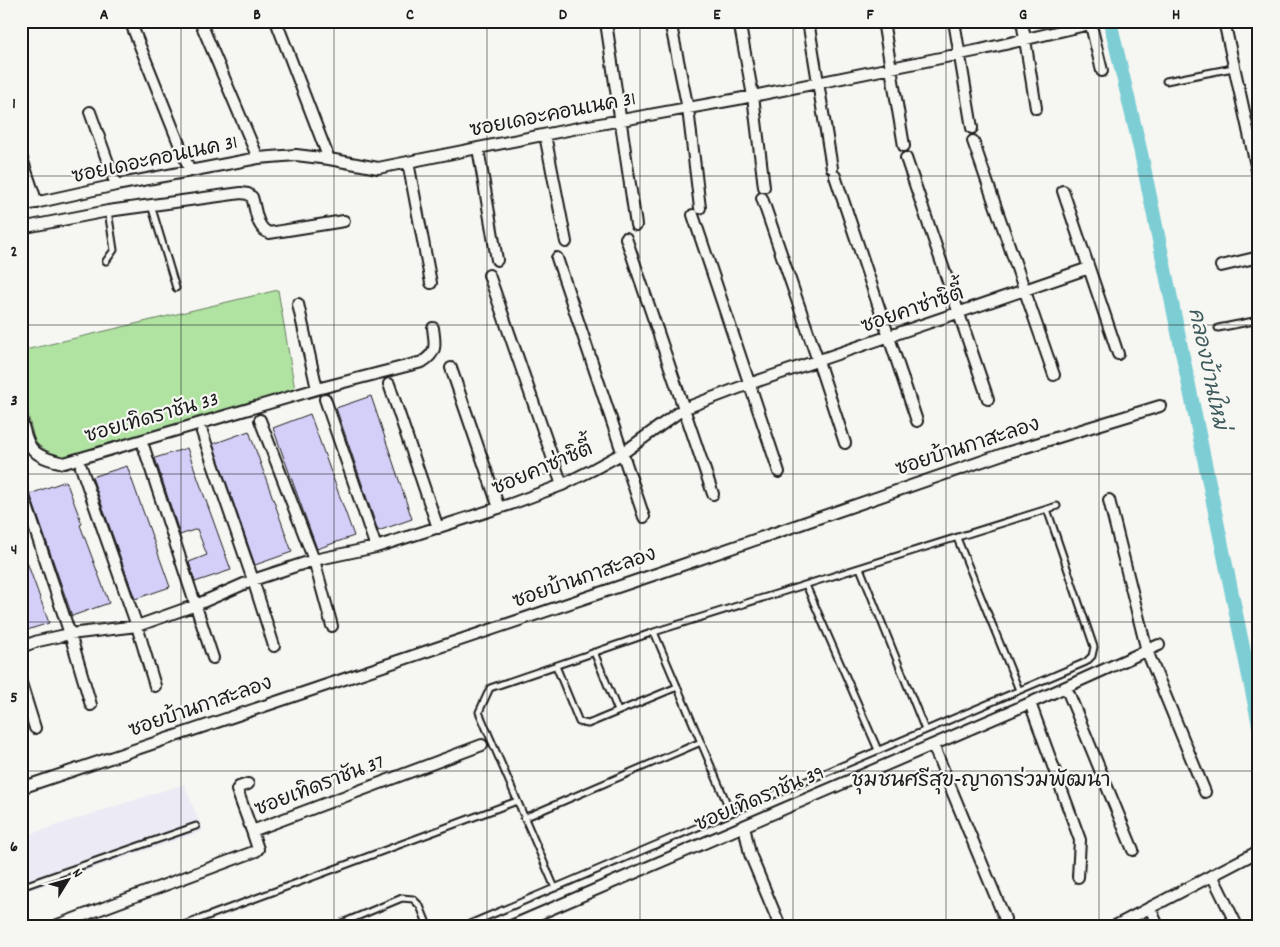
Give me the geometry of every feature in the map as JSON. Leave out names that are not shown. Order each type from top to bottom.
[{"type":"street","points":[[130,21],[190,171]]},
{"type":"street","points":[[200,21],[258,158]]},
{"type":"street","points":[[276,21],[328,159]]},
{"type":"street","points":[[670,21],[688,109],[697,211],[749,384],[779,472]]},
{"type":"street","points":[[739,21],[753,96],[764,187]]},
{"type":"street","points":[[808,21],[833,172],[917,421]]},
{"type":"street","points":[[883,21],[904,146]]},
{"type":"street","points":[[954,21],[972,128]]},
{"type":"street","points":[[1022,21],[1036,108]]},
{"type":"street","points":[[1224,21],[1259,179]]},
{"type":"street","points":[[1090,22],[1102,72]]},
{"type":"street","name":"ซอยเดอะคอนเนค 31","points":[[21,206],[116,185],[258,158],[296,155],[378,168],[621,120],[688,109],[980,50],[1090,22]]},
{"type":"street","points":[[607,29],[636,225]]},
{"type":"street","points":[[90,112],[116,185]]},
{"type":"street","points":[[545,135],[566,242]]},
{"type":"street","points":[[973,141],[1054,375]]},
{"type":"street","points":[[478,148],[497,260]]},
{"type":"street","points":[[21,156],[37,203]]},
{"type":"street","points":[[906,158],[988,399]]},
{"type":"street","points":[[408,162],[431,284]]},
{"type":"street","points":[[1063,191],[1118,354]]},
{"type":"street","points":[[21,228],[151,204],[240,193],[248,194],[252,197],[259,224],[265,232],[279,233],[344,222]]},
{"type":"street","points":[[762,198],[844,443]]},
{"type":"street","points":[[626,238],[713,494]]},
{"type":"street","points":[[1222,266],[1259,257]]},
{"type":"street","points":[[556,258],[644,517]]},
{"type":"street","name":"ซอยคาซ่าซิตี้","points":[[21,647],[70,634],[137,626],[196,605],[253,580],[314,560],[376,547],[499,508],[562,485],[623,453],[683,409],[749,384],[1089,268]]},
{"type":"street","points":[[489,275],[562,485]]},
{"type":"street","points":[[298,304],[317,389]]},
{"type":"street","name":"ซอยเทิดราชัน 33","points":[[21,418],[24,444],[46,459],[64,463],[317,389],[422,362],[434,352],[433,328]]},
{"type":"street","points":[[451,368],[499,508]]},
{"type":"street","points":[[389,384],[438,528]]},
{"type":"street","points":[[325,400],[376,547]]},
{"type":"street","name":"ซอยบ้านกาสะลอง","points":[[21,788],[1004,454],[1160,406]]},
{"type":"street","points":[[260,420],[314,560],[332,626]]},
{"type":"street","points":[[202,432],[274,646]]},
{"type":"street","points":[[144,448],[213,658]]},
{"type":"street","points":[[82,467],[137,626],[155,686]]},
{"type":"street","points":[[21,488],[70,634],[91,705]]},
{"type":"street","points":[[1109,500],[1147,651],[1205,792]]},
{"type":"street","name":"ซอยเทิดราชัน 39","points":[[511,926],[1030,703],[1159,645]]},
{"type":"street","points":[[21,683],[35,728]]},
{"type":"street","points":[[1066,687],[1133,850]]},
{"type":"street","points":[[1030,703],[1080,840],[1078,877]]},
{"type":"street","name":"ซอยเทิดราชัน 37","points":[[55,926],[256,851],[258,849],[252,831],[482,745]]},
{"type":"street","points":[[933,745],[1005,919]]},
{"type":"street","points":[[248,784],[239,787],[237,790],[252,831]]},
{"type":"street","points":[[744,826],[750,854],[780,926]]},
{"type":"street","points":[[1114,926],[1259,851]]},
{"type":"street","points":[[1212,875],[1237,926]]},
{"type":"street","points":[[1150,908],[1158,926]]},
{"type":"lane","points":[[1166,81],[1233,68]]},
{"type":"lane","points":[[151,204],[176,288]]},
{"type":"lane","points":[[106,261],[114,250],[108,211]]},
{"type":"lane","points":[[1218,328],[1259,320]]},
{"type":"lane","points":[[555,888],[479,712],[490,688],[654,632],[1057,506]]},
{"type":"lane","points":[[465,926],[1086,662],[1092,656],[1094,647],[1047,509]]},
{"type":"lane","points":[[957,538],[1019,690]]},
{"type":"lane","points":[[860,568],[925,730]]},
{"type":"lane","points":[[806,585],[878,750]]},
{"type":"lane","points":[[654,632],[731,813]]},
{"type":"lane","points":[[594,652],[618,711]]},
{"type":"lane","points":[[556,666],[579,722],[588,724],[678,687]]},
{"type":"lane","points":[[524,818],[701,742]]},
{"type":"lane","points":[[181,926],[517,801]]},
{"type":"lane","points":[[21,887],[196,826]]},
{"type":"lane","points":[[335,926],[402,898],[414,899],[420,906],[428,926]]},
{"type":"shaded area","points":[[184,784],[203,831],[21,893],[21,837]]},
{"type":"green space","points":[[278,290],[295,390],[64,457],[49,452],[35,443],[21,386],[21,351]]},
{"type":"building","points":[[371,396],[412,519],[378,531],[336,408]]},
{"type":"building","points":[[310,414],[354,536],[317,549],[273,428]]},
{"type":"building","points":[[249,431],[292,552],[255,565],[213,444]]},
{"type":"building","points":[[187,448],[231,570],[195,582],[189,562],[207,555],[197,529],[180,535],[155,458]]},
{"type":"building","points":[[127,466],[170,587],[135,599],[92,477]]},
{"type":"building","points":[[66,481],[109,603],[72,616],[30,494]]},
{"type":"building","points":[[22,548],[49,623],[21,632],[21,611],[25,609],[21,599]]},
{"type":"waterway","name":"คลองบ้านใหม่","points":[[1110,21],[1141,153],[1259,725]]},
{"type":"district","name":"ชุมชนศรีสุข-ญาดาร่วมพัฒนา","points":[[981,782]]}]
